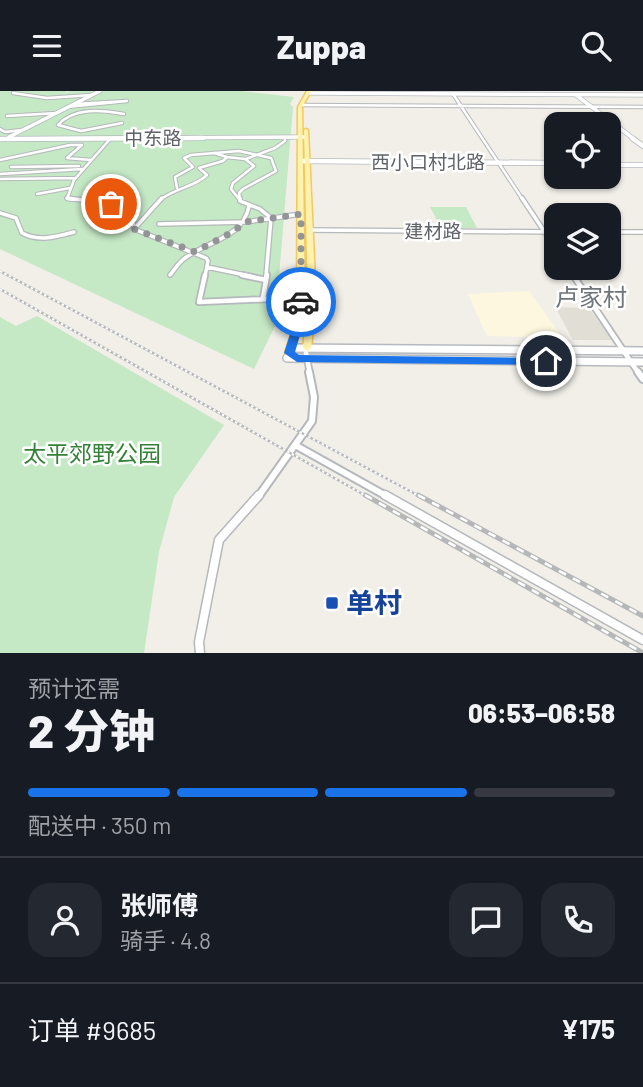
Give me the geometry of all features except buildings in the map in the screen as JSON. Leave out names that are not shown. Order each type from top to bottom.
[{"type":"main road","points":[[299,353],[312,301],[303,137],[303,105],[311,92]]},
{"type":"main road","points":[[299,353],[304,162]]},
{"type":"street","points":[[6,139],[100,91]]},
{"type":"street","points":[[311,92],[571,94],[643,149]]},
{"type":"street","points":[[311,92],[643,94]]},
{"type":"street","points":[[13,93],[47,98],[92,95]]},
{"type":"street","points":[[453,94],[544,230]]},
{"type":"street","points":[[68,107],[127,100],[74,104]]},
{"type":"street","points":[[303,105],[643,107]]},
{"type":"street","points":[[588,106],[595,112]]},
{"type":"street","points":[[62,110],[101,108],[124,114]]},
{"type":"street","points":[[7,116],[57,113]]},
{"type":"street","points":[[122,124],[85,131],[65,129],[58,125],[65,118],[83,113],[124,114]]},
{"type":"street","points":[[124,114],[126,120]]},
{"type":"street","points":[[0,115],[18,115]]},
{"type":"street","points":[[0,129],[5,132],[22,130]]},
{"type":"street","points":[[621,133],[643,149]]},
{"type":"street","points":[[196,153],[245,159],[275,148],[285,141],[285,137]]},
{"type":"street","name":"中东路","points":[[0,139],[303,137]]},
{"type":"street","points":[[111,138],[76,178],[67,199],[111,204],[132,217],[134,229]]},
{"type":"street","points":[[0,160],[22,156],[44,146],[71,144],[82,145],[67,158],[91,160]]},
{"type":"street","points":[[177,188],[175,177],[193,167],[184,159],[196,153],[259,153],[270,157],[276,171],[243,188],[239,193],[240,201]]},
{"type":"street","points":[[134,229],[157,201],[177,188],[204,180],[207,175],[199,168],[223,161],[227,157]]},
{"type":"street","points":[[245,159],[254,166],[233,183],[231,189],[240,201],[260,209],[271,218]]},
{"type":"street","name":"西小口村北路","points":[[304,162],[544,163]]},
{"type":"street","points":[[621,164],[643,164]]},
{"type":"street","points":[[11,167],[84,168]]},
{"type":"street","points":[[0,177],[84,168]]},
{"type":"street","points":[[0,177],[76,178]]},
{"type":"street","points":[[37,194],[70,188]]},
{"type":"street","points":[[170,275],[183,259],[245,222],[249,206]]},
{"type":"street","points":[[0,213],[16,217],[21,223],[22,233],[32,238],[74,232]]},
{"type":"street","points":[[159,224],[245,222],[301,214]]},
{"type":"street","points":[[263,298],[271,218]]},
{"type":"street","points":[[134,229],[206,258],[207,267],[199,302],[292,298]]},
{"type":"street","name":"建材路","points":[[310,230],[544,232]]},
{"type":"street","points":[[621,232],[643,232]]},
{"type":"street","points":[[207,267],[266,280]]},
{"type":"street","points":[[577,280],[643,379]]},
{"type":"street","points":[[299,353],[626,354],[643,349]]},
{"type":"street","points":[[299,353],[626,354],[643,359]]},
{"type":"street","points":[[200,653],[199,642],[219,540],[265,489],[312,421],[315,410],[299,353]]},
{"type":"street","points":[[295,445],[643,641]]},
{"type":"shaded area","points":[[529,291],[563,338],[487,336],[468,294]]},
{"type":"shaded area","points":[[555,307],[589,308],[612,340],[573,340]]},
{"type":"green space","points":[[0,91],[67,91],[64,94],[70,91],[240,91],[294,97],[290,104],[293,107],[275,326],[254,369],[0,249]]},
{"type":"green space","points":[[430,207],[466,207],[477,228],[441,228]]},
{"type":"green space","name":"太平郊野公园","points":[[37,316],[224,425],[174,497],[159,552],[144,653],[0,653],[0,317],[16,326]]},
{"type":"railway","points":[[0,271],[421,497]]},
{"type":"railway","points":[[0,289],[368,497]]},
{"type":"railway","points":[[365,495],[643,653]]},
{"type":"railway","points":[[418,495],[643,616]]},
{"type":"way so far","points":[[111,204],[132,217],[134,229],[195,252],[245,222],[301,214],[301,302]]},
{"type":"place","name":"单村","points":[[332,603]]},
{"type":"district","name":"卢家村","points":[[591,298]]},
{"type":"route","points":[[301,302],[289,353],[297,358],[546,361]]}]
